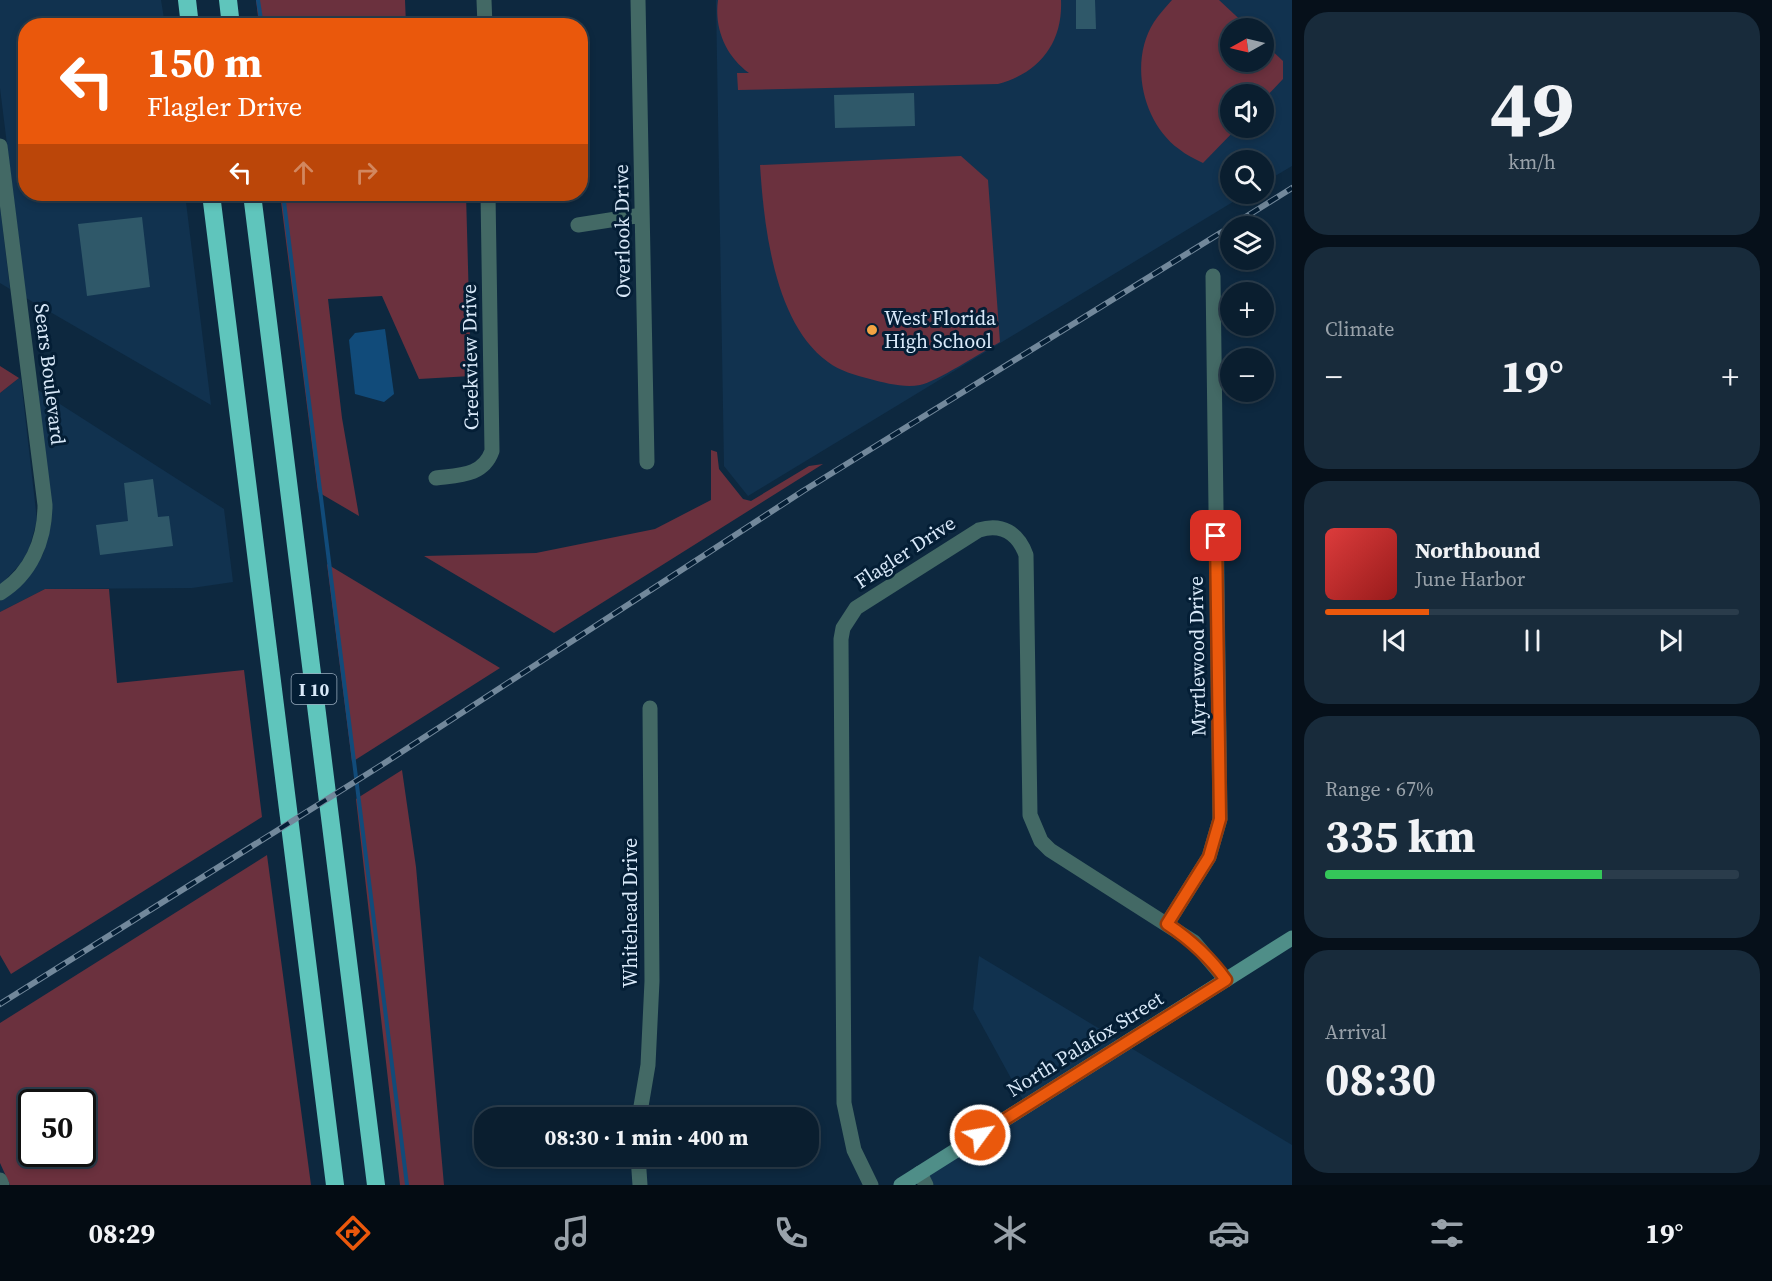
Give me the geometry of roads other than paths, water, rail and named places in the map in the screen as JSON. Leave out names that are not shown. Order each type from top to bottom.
[{"type":"highway","points":[[187,0],[189,18]]},
{"type":"highway","points":[[228,0],[230,18]]},
{"type":"highway","name":"I 10","points":[[212,201],[335,1185]]},
{"type":"highway","name":"I 10","points":[[253,201],[376,1185]]},
{"type":"main road","name":"North Palafox Street","points":[[901,1185],[923,1179],[1292,938]]},
{"type":"street","points":[[484,0],[485,18]]},
{"type":"street","name":"Overlook Drive","points":[[638,0],[647,462]]},
{"type":"street","name":"Sears Boulevard","points":[[0,146],[45,520],[36,551],[28,566],[0,593]]},
{"type":"street","name":"Creekview Drive","points":[[436,478],[475,473],[488,462],[492,451],[488,201]]},
{"type":"street","points":[[578,225],[642,215]]},
{"type":"street","name":"Myrtlewood Drive","points":[[1167,924],[1212,847],[1220,819],[1213,276]]},
{"type":"street","name":"Flagler Drive","points":[[871,1185],[854,1150],[844,1103],[841,639],[843,628],[856,608],[979,530],[999,528],[1017,537],[1026,555],[1030,816],[1033,828],[1050,850],[1167,924],[1202,950],[1226,980]]},
{"type":"street","name":"Whitehead Drive","points":[[641,1107],[648,1065],[652,981],[650,708]]},
{"type":"street","points":[[639,1167],[640,1185]]},
{"type":"street","points":[[0,1180],[2,1185]]},
{"type":"waterway","points":[[258,0],[261,18]]},
{"type":"waterway","points":[[284,201],[407,1185]]},
{"type":"railway","points":[[1247,216],[1292,188]]},
{"type":"railway","points":[[0,1004],[380,766],[803,491],[1220,233]]},
{"type":"place","name":"West Florida High School","points":[[872,330]]}]
